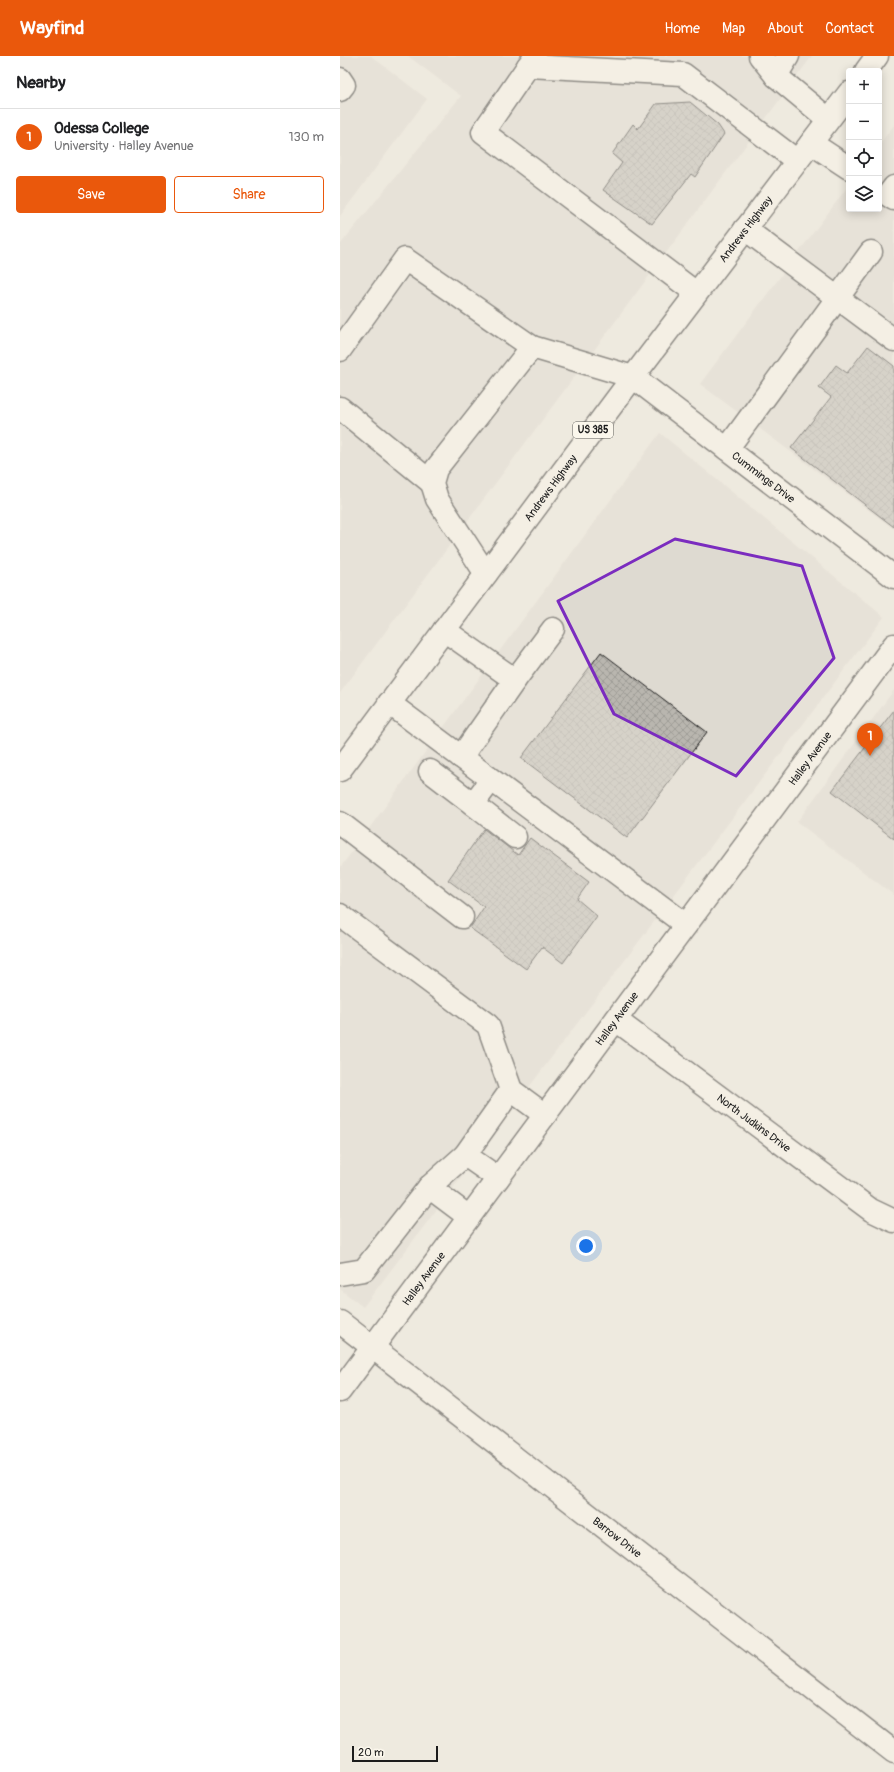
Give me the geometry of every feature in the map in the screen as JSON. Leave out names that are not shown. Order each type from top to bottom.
[{"type":"street","points":[[760,56],[776,76],[828,119]]},
{"type":"street","points":[[776,76],[788,56]]},
{"type":"street","points":[[868,68],[877,56]]},
{"type":"street","points":[[696,293],[483,132],[532,61],[683,74],[797,161]]},
{"type":"street","points":[[340,79],[344,85],[340,90]]},
{"type":"street","name":"Andrews Highway","points":[[340,770],[633,376],[846,97]]},
{"type":"street","points":[[811,143],[846,166]]},
{"type":"street","points":[[745,229],[894,340]]},
{"type":"street","points":[[727,449],[871,252]]},
{"type":"street","points":[[340,350],[405,259],[532,347],[633,376]]},
{"type":"street","points":[[486,574],[437,499],[432,483],[436,469],[532,347]]},
{"type":"street","name":"Cummings Drive","points":[[633,376],[894,577]]},
{"type":"street","points":[[340,408],[432,483]]},
{"type":"street","points":[[461,757],[553,629]]},
{"type":"street","points":[[444,630],[515,680]]},
{"type":"street","name":"Halley Avenue","points":[[340,1391],[894,645]]},
{"type":"street","points":[[389,704],[686,925]]},
{"type":"street","points":[[430,770],[515,837]]},
{"type":"street","points":[[473,804],[490,780]]},
{"type":"street","points":[[340,823],[462,917]]},
{"type":"street","points":[[340,915],[488,1025],[511,1090],[545,1115]]},
{"type":"street","name":"North Judkins Drive","points":[[616,1020],[871,1210],[894,1221]]},
{"type":"street","points":[[340,1274],[364,1270],[429,1187],[464,1155],[511,1090]]},
{"type":"street","points":[[464,1155],[498,1178]]},
{"type":"street","points":[[429,1187],[469,1217]]},
{"type":"street","name":"Barrow Drive","points":[[340,1322],[894,1752]]},
{"type":"highlighted area","points":[[675,539],[802,566],[834,658],[736,776],[614,714],[558,601]]},
{"type":"shaded area","points":[[340,56],[371,56],[427,99],[340,216]]},
{"type":"shaded area","points":[[408,56],[812,56],[340,693],[340,245],[461,96]]},
{"type":"shaded area","points":[[894,125],[894,529],[700,384],[846,189],[846,212],[882,212],[882,141]]},
{"type":"shaded area","points":[[660,433],[884,617],[363,1307],[340,1289],[340,868]]},
{"type":"shaded area","points":[[894,690],[894,895],[797,822]]},
{"type":"building","points":[[690,102],[718,125],[724,134],[695,177],[691,174],[652,224],[603,190],[622,163],[612,154],[633,124],[638,129],[656,104]]},
{"type":"building","points":[[868,346],[894,366],[894,527],[791,448],[831,397],[819,388],[836,365],[847,373]]},
{"type":"building","points":[[601,652],[707,732],[627,838],[521,758]]},
{"type":"building","points":[[894,710],[894,839],[832,791]]},
{"type":"building","points":[[484,829],[518,855],[530,838],[589,882],[577,899],[597,916],[563,963],[542,947],[526,969],[470,928],[484,907],[448,880]]},
{"type":"place","name":"Odessa College","points":[[870,756]]}]
